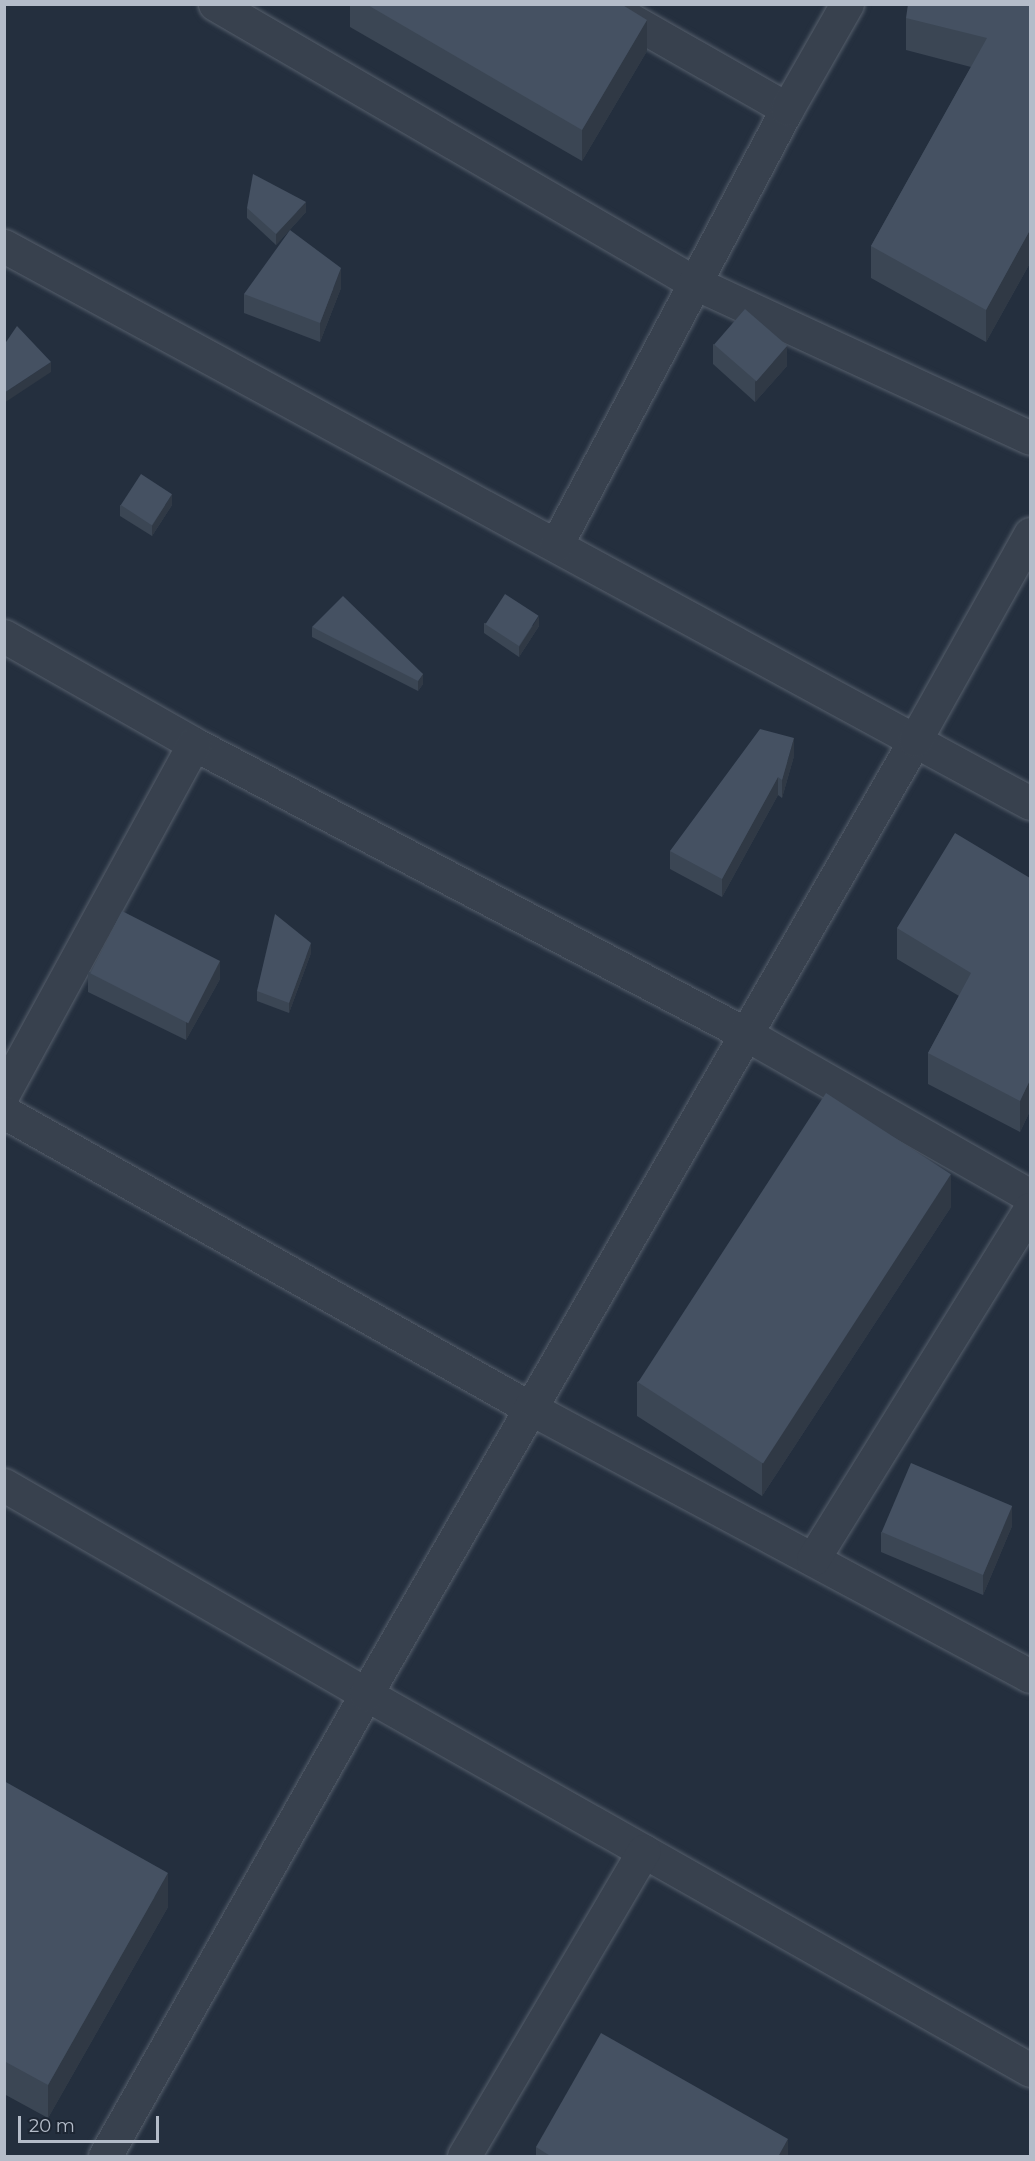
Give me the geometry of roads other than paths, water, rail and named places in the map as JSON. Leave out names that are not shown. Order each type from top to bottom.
[{"type":"street","points":[[215,4],[695,283],[1030,438]]},
{"type":"street","points":[[603,4],[787,109]]},
{"type":"street","points":[[556,545],[787,109],[847,4]]},
{"type":"street","points":[[4,246],[1030,803]]},
{"type":"street","points":[[105,2157],[366,1694],[915,740],[1030,534]]},
{"type":"street","points":[[4,636],[194,744],[746,1034],[1030,1196]]},
{"type":"street","points":[[4,1092],[194,744]]},
{"type":"street","points":[[4,1112],[530,1408],[1030,1676]]},
{"type":"street","points":[[813,1559],[1030,1209]]},
{"type":"street","points":[[4,1485],[366,1694],[1030,2070]]},
{"type":"street","points":[[464,2157],[644,1851]]}]
